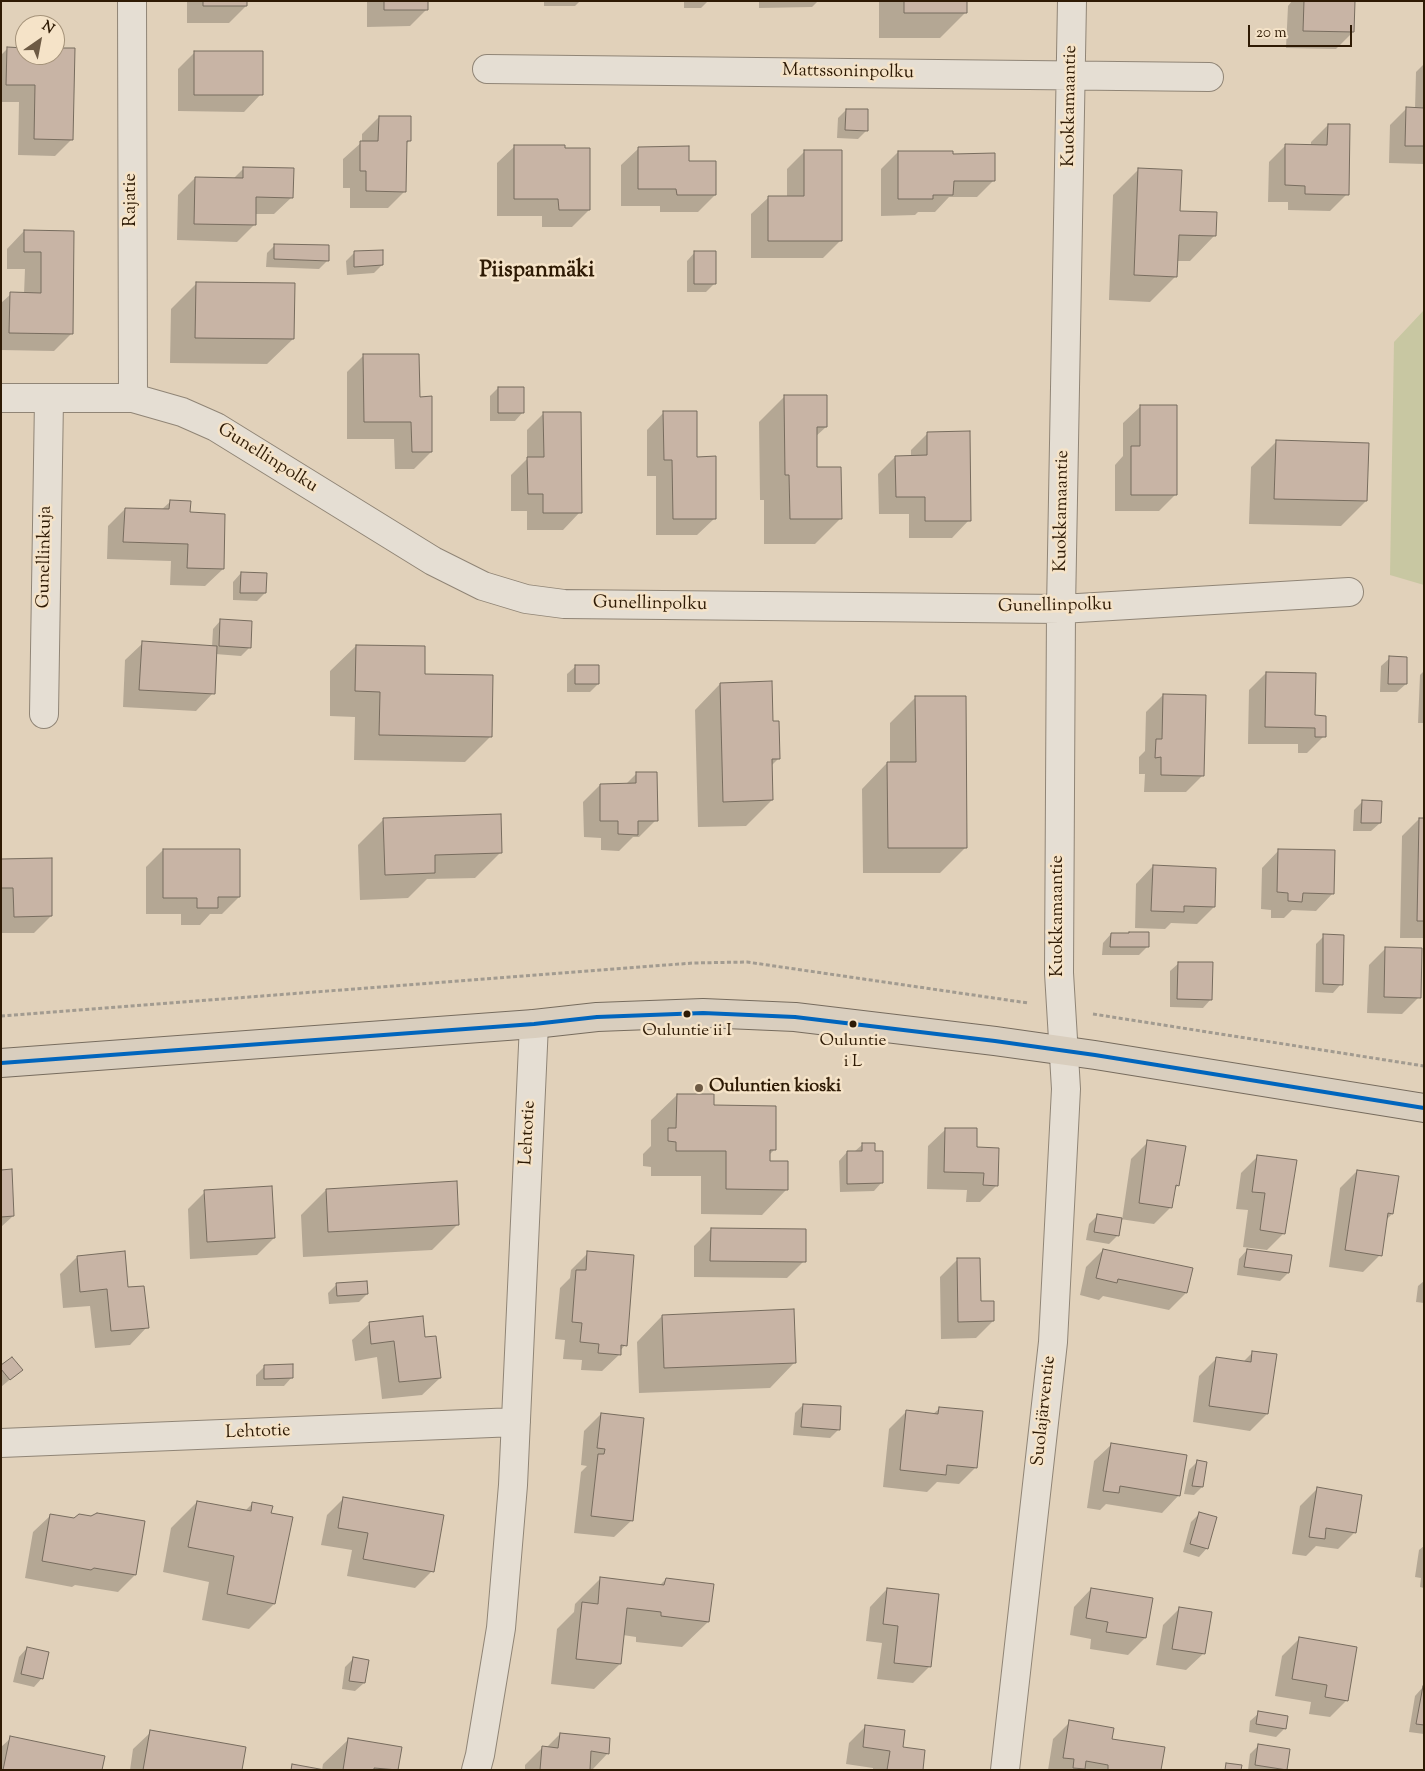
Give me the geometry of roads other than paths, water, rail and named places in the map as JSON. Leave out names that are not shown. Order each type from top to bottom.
[{"type":"main road","points":[[1,1063],[534,1024],[597,1017],[703,1013],[795,1016],[1063,1050],[1424,1108]]},
{"type":"street","name":"Rajatie","points":[[132,1],[133,398]]},
{"type":"street","name":"Kuokkamaantie","points":[[1063,1050],[1058,973],[1061,609],[1072,1]]},
{"type":"street","name":"Mattssoninpolku","points":[[487,69],[1209,77]]},
{"type":"street","name":"Gunellinpolku","points":[[1,398],[133,398],[182,412],[216,427],[433,561],[483,586],[526,599],[564,604],[1061,609],[1349,592]]},
{"type":"street","name":"Gunellinkuja","points":[[44,714],[49,399]]},
{"type":"street","name":"Lehtotie","points":[[476,1770],[501,1628],[513,1485],[534,1024]]},
{"type":"street","name":"Suolajärventie","points":[[1005,1770],[1052,1342],[1066,1089],[1063,1050]]},
{"type":"street","name":"Lehtotie","points":[[1,1443],[516,1422]]},
{"type":"place","name":"Ouluntie ii I","points":[[687,1014]]},
{"type":"place","name":"Ouluntie i L","points":[[853,1024]]},
{"type":"place","name":"Ouluntien kioski","points":[[699,1088]]},
{"type":"district","name":"Piispanmäki","points":[[537,272]]}]
